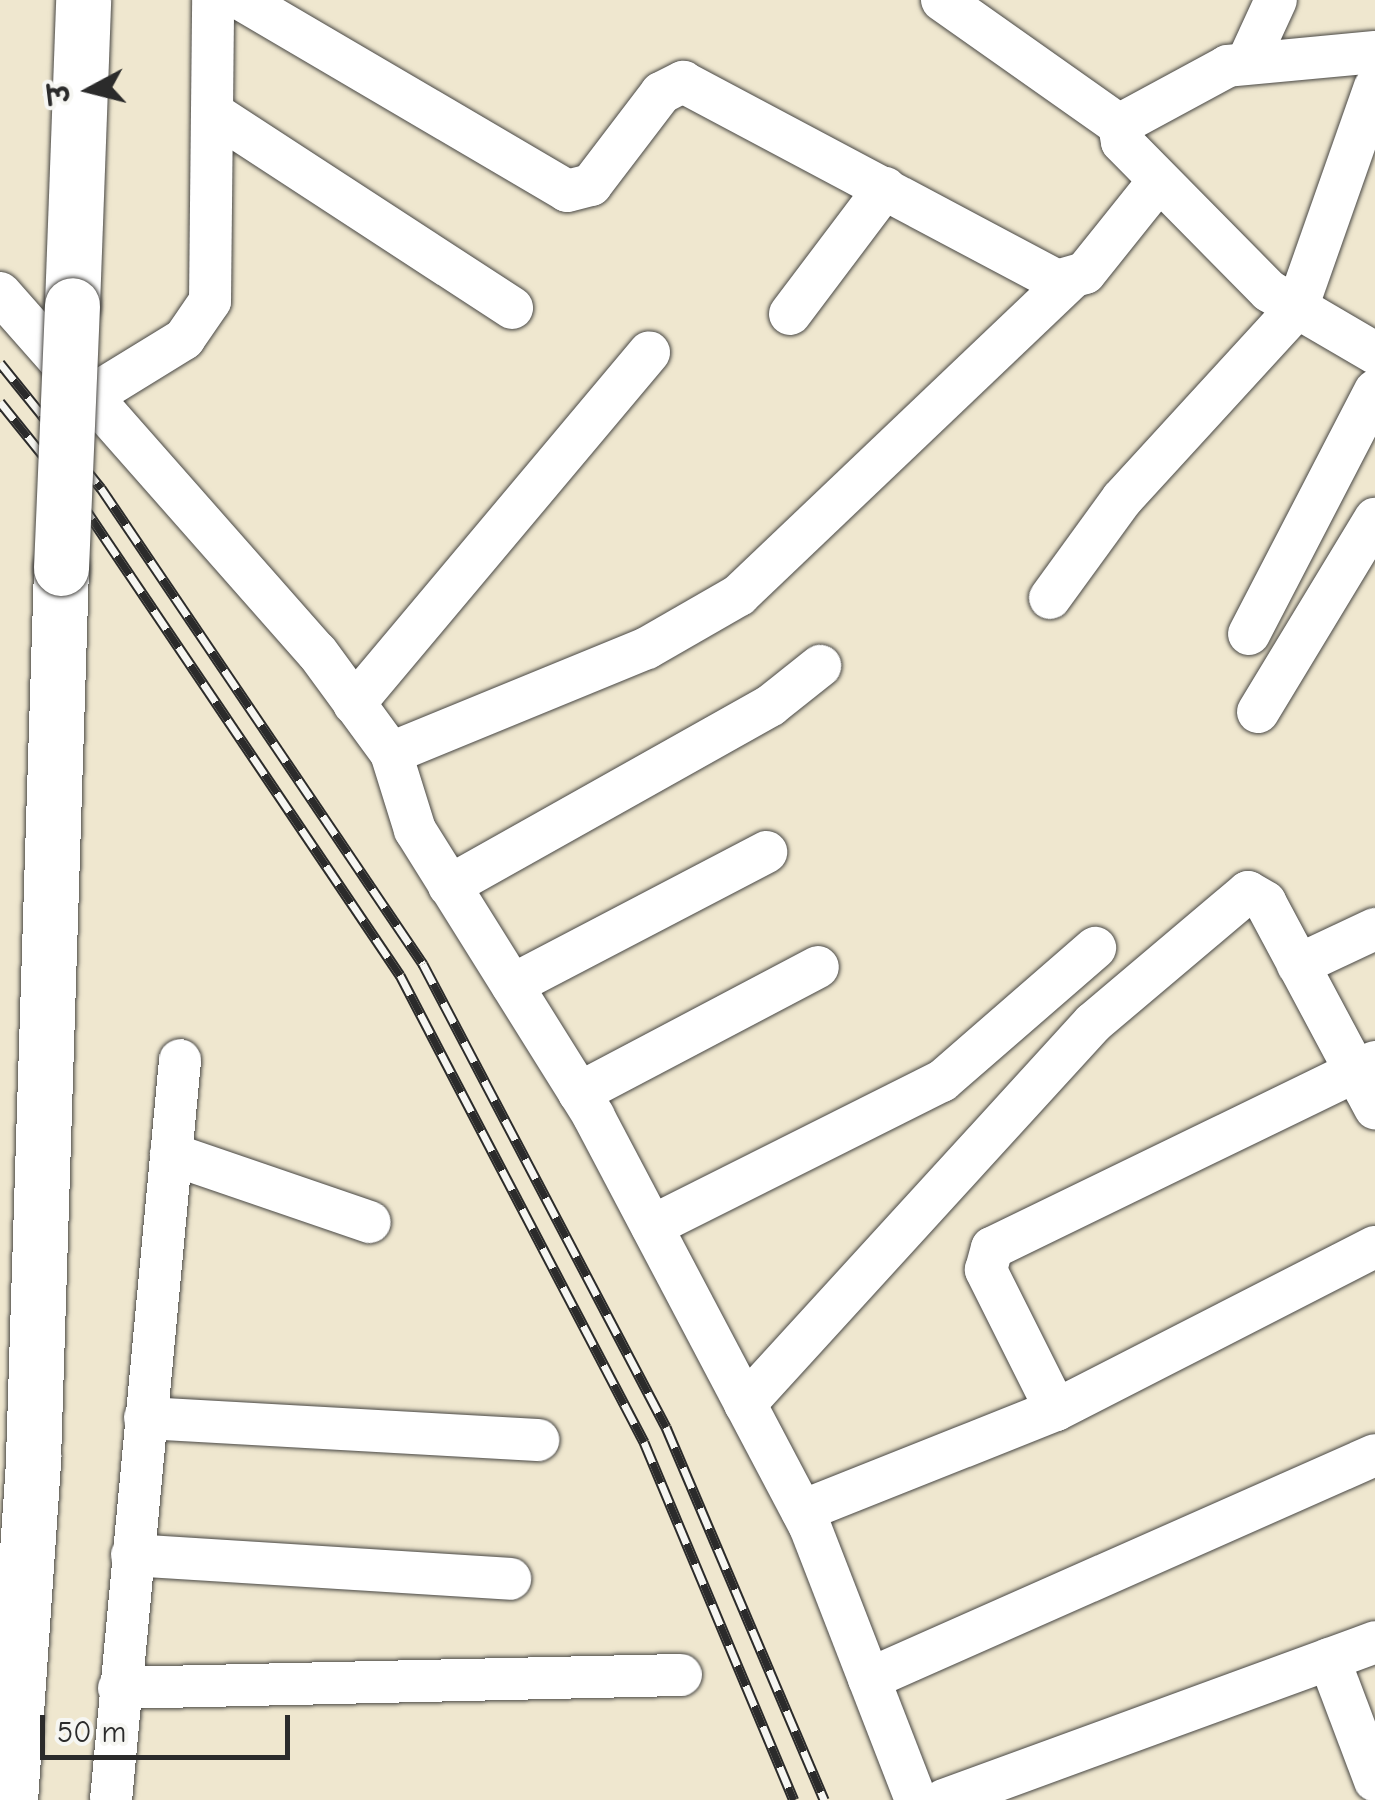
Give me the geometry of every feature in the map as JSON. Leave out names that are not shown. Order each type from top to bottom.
[{"type":"main road","points":[[10,1800],[33,1459],[83,0]]},
{"type":"street","points":[[88,398],[184,339],[210,301],[213,0]]},
{"type":"street","points":[[242,0],[567,191],[591,186],[662,93],[683,82],[1046,278],[1070,280]]},
{"type":"street","points":[[942,0],[1119,126],[1122,142],[1164,187],[1297,308],[1375,352]]},
{"type":"street","points":[[1256,62],[1276,0]]},
{"type":"street","points":[[1119,126],[1256,62],[1375,52]]},
{"type":"street","points":[[1050,598],[1122,499],[1297,308],[1375,87]]},
{"type":"street","points":[[214,113],[512,308]]},
{"type":"street","points":[[394,764],[647,648],[739,596],[1164,187]]},
{"type":"street","points":[[790,314],[884,188]]},
{"type":"street","points":[[0,293],[354,704],[394,764],[408,818],[580,1094],[802,1511],[916,1800]]},
{"type":"street","points":[[354,704],[648,353]]},
{"type":"street","points":[[1249,634],[1375,391]]},
{"type":"street","points":[[1258,712],[1375,518]]},
{"type":"street","points":[[449,886],[771,705],[820,666]]},
{"type":"street","points":[[512,985],[766,852]]},
{"type":"street","points":[[745,1404],[1093,1023],[1238,897],[1266,902],[1298,965],[1368,1080],[992,1248],[986,1270],[1056,1410]]},
{"type":"street","points":[[1298,965],[1375,928]]},
{"type":"street","points":[[652,1226],[942,1082],[1095,948]]},
{"type":"street","points":[[580,1094],[818,966]]},
{"type":"street","points":[[111,1800],[180,1060]]},
{"type":"street","points":[[171,1154],[370,1222]]},
{"type":"street","points":[[802,1511],[1056,1410],[1375,1247]]},
{"type":"street","points":[[146,1418],[538,1440]]},
{"type":"street","points":[[869,1679],[1375,1455]]},
{"type":"street","points":[[132,1555],[510,1579]]},
{"type":"street","points":[[944,1800],[1375,1642]]},
{"type":"street","points":[[1329,1659],[1375,1781]]},
{"type":"street","points":[[119,1688],[681,1674]]},
{"type":"railway","points":[[0,363],[101,488],[423,964],[666,1427],[824,1800]]},
{"type":"railway","points":[[0,402],[80,501],[400,975],[644,1442],[794,1800]]}]
